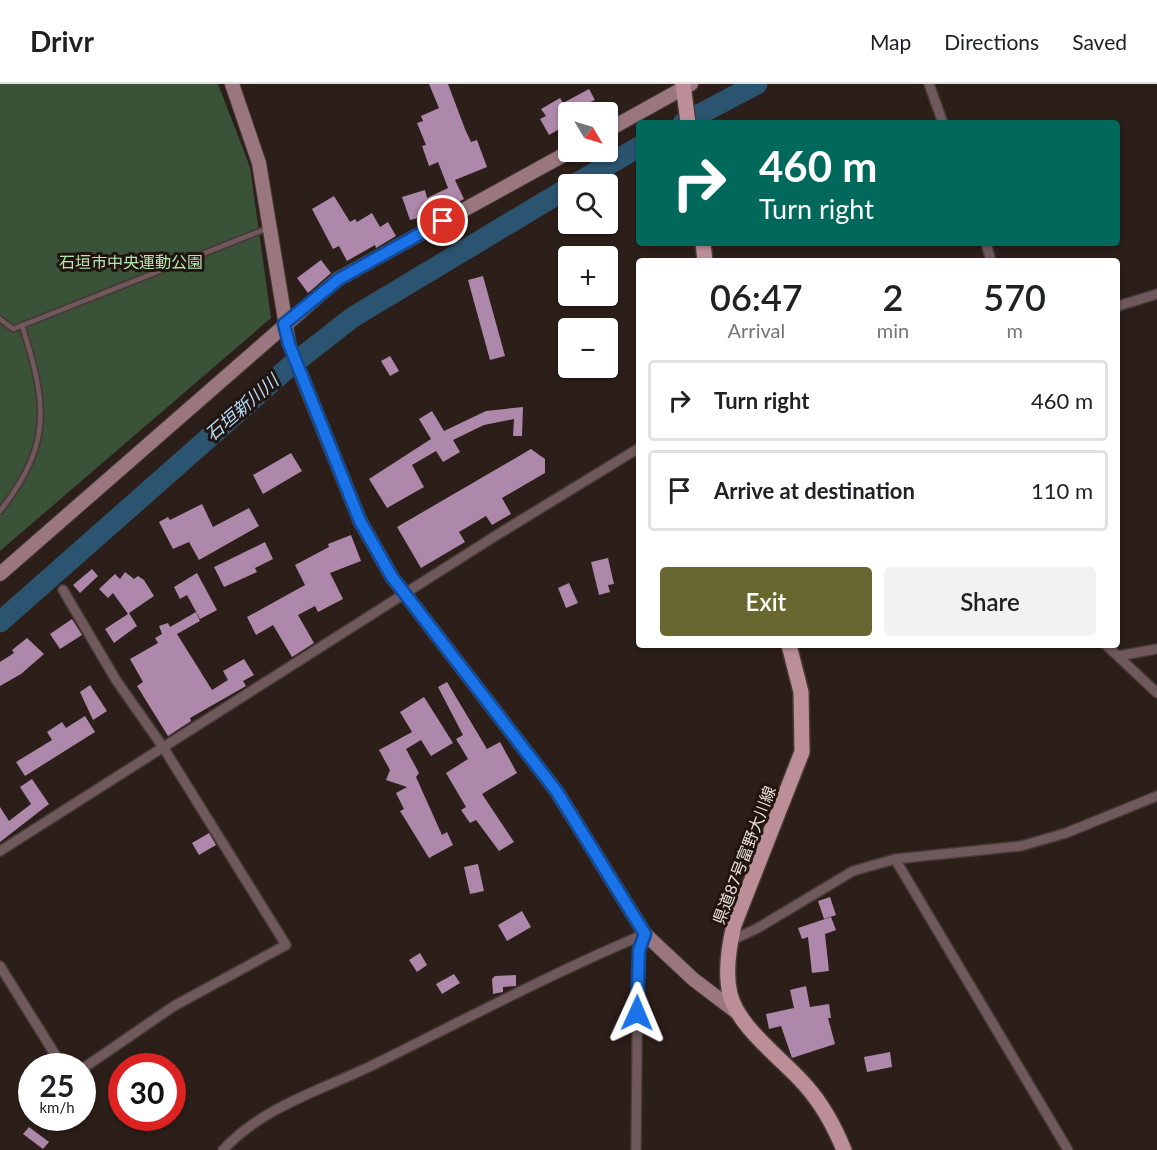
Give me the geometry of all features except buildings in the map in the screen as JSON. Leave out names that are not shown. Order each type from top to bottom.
[{"type":"main road","points":[[686,85],[685,106],[687,120]]},
{"type":"main road","name":"県道87号富野大川線","points":[[790,648],[801,692],[802,752],[744,898],[730,940],[728,979],[730,995],[739,1015],[808,1087],[844,1150]]},
{"type":"street","points":[[232,84],[259,163],[289,344],[360,521],[392,577],[557,792],[645,934],[693,979],[739,1015]]},
{"type":"street","points":[[928,84],[943,120]]},
{"type":"street","points":[[618,124],[686,85]]},
{"type":"street","points":[[0,574],[284,324],[339,279],[558,158]]},
{"type":"street","points":[[1120,305],[1157,294]]},
{"type":"street","points":[[0,851],[406,595],[500,533],[636,450]]},
{"type":"street","points":[[63,590],[116,680],[163,747],[286,945],[174,1006],[96,1059]]},
{"type":"street","points":[[1109,648],[1157,693]]},
{"type":"street","points":[[1118,656],[1157,649]]},
{"type":"street","points":[[730,940],[758,928],[853,871],[895,859],[1021,846],[1066,833],[1157,796]]},
{"type":"street","points":[[895,859],[1068,1150]]},
{"type":"street","points":[[223,1150],[238,1134],[266,1115],[349,1077],[568,967],[645,934]]},
{"type":"street","points":[[636,1150],[639,950],[645,934]]},
{"type":"street","points":[[0,966],[54,1053]]},
{"type":"lane","points":[[0,319],[13,330],[268,228]]},
{"type":"lane","points":[[0,510],[22,480],[33,457],[41,427],[42,400],[22,325]]},
{"type":"green space","name":"石垣市中央運動公園","points":[[0,84],[218,84],[250,167],[271,318],[0,551]]},
{"type":"waterway","name":"石垣新川川","points":[[689,120],[757,84]]},
{"type":"waterway","name":"石垣新川川","points":[[592,174],[636,149]]},
{"type":"waterway","name":"石垣新川川","points":[[0,622],[289,367],[353,317],[558,194]]},
{"type":"route","points":[[443,221],[339,279],[284,324],[289,344],[360,521],[392,577],[557,792],[634,912],[645,934],[639,950],[637,1013]]}]
